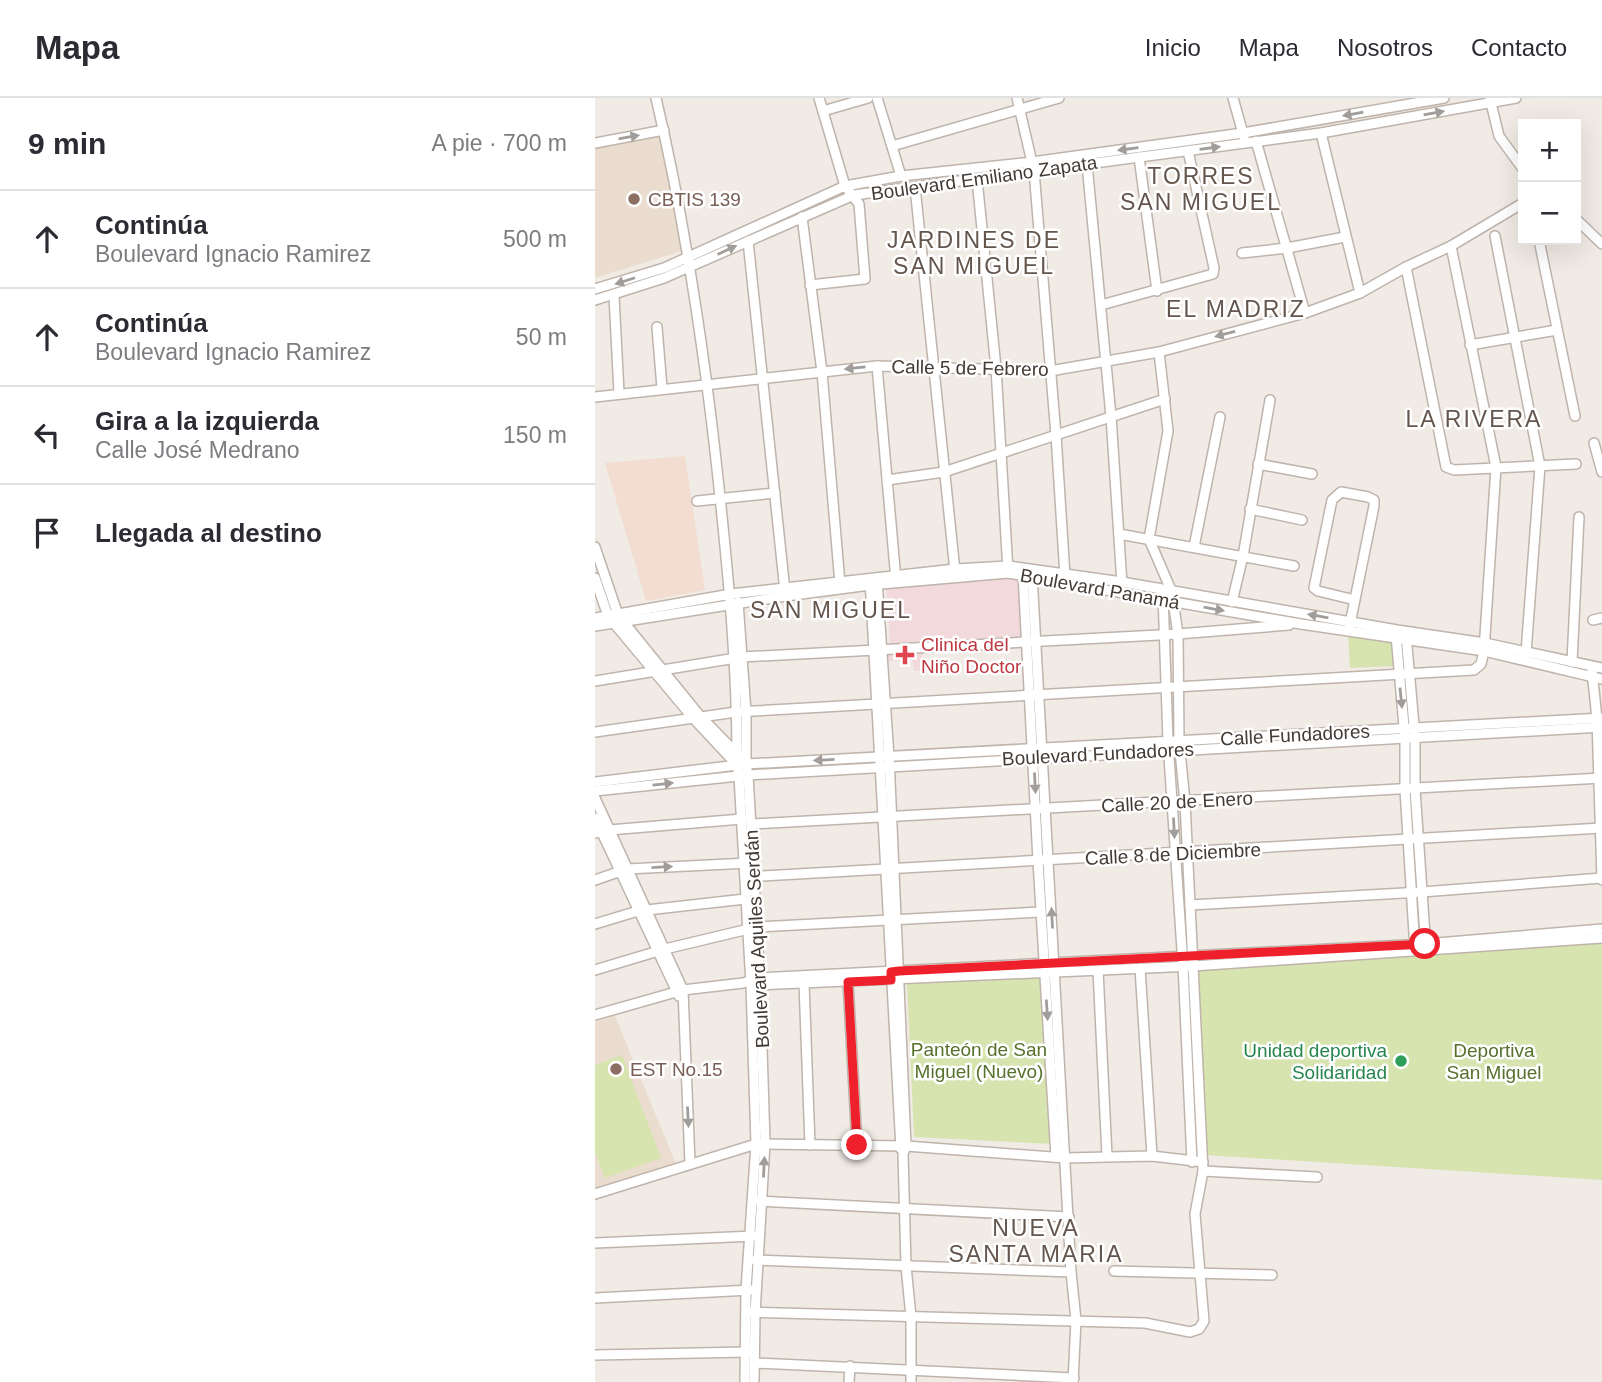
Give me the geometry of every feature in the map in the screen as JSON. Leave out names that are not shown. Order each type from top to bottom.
[{"type":"street","points":[[595,782],[741,765],[741,712],[734,598],[720,498],[709,384],[689,255],[656,98]]},
{"type":"street","points":[[810,285],[865,279],[859,204],[845,186],[819,98]]},
{"type":"street","points":[[823,111],[869,98]]},
{"type":"street","points":[[877,98],[901,176]]},
{"type":"street","points":[[1017,98],[1033,166],[1056,435],[1065,578]]},
{"type":"street","points":[[892,146],[1059,98]]},
{"type":"street","points":[[1233,98],[1244,138]]},
{"type":"street","name":"Boulevard Emiliano Zapata","points":[[595,289],[664,268],[845,186],[901,176],[1087,164],[1188,151],[1444,98]]},
{"type":"street","name":"Boulevard Emiliano Zapata","points":[[595,300],[614,296],[691,267],[854,195],[977,179],[1033,166],[1244,138],[1256,141],[1321,133],[1491,100],[1516,98]]},
{"type":"street","points":[[1491,100],[1499,136],[1518,162]]},
{"type":"street","points":[[595,143],[664,130]]},
{"type":"street","points":[[1321,133],[1360,293]]},
{"type":"street","points":[[1256,141],[1305,313]]},
{"type":"street","points":[[1101,305],[1213,274],[1214,268],[1188,151]]},
{"type":"street","points":[[1139,157],[1157,291]]},
{"type":"street","points":[[1087,164],[1111,416],[1122,587]]},
{"type":"street","points":[[977,179],[996,368],[1008,570]]},
{"type":"street","points":[[915,187],[955,573]]},
{"type":"street","name":"Calle 5 de Febrero","points":[[595,397],[877,366],[1050,371],[1159,352],[1305,313],[1360,293],[1451,246],[1518,206]]},
{"type":"street","points":[[802,217],[821,372],[840,585]]},
{"type":"street","points":[[1581,224],[1602,244]]},
{"type":"street","points":[[1495,236],[1540,466],[1525,655]]},
{"type":"street","points":[[1242,253],[1345,237]]},
{"type":"street","points":[[748,241],[785,591]]},
{"type":"street","points":[[1540,245],[1575,416]]},
{"type":"street","points":[[595,732],[741,712],[1474,670],[1481,664],[1484,647],[1496,467],[1451,246]]},
{"type":"street","points":[[1406,267],[1446,467],[1454,470],[1576,464]]},
{"type":"street","points":[[614,296],[619,393]]},
{"type":"street","points":[[657,327],[662,388]]},
{"type":"street","points":[[1470,345],[1557,330]]},
{"type":"street","points":[[1159,352],[1168,431],[1149,539],[1168,592],[1178,634],[1180,745],[1190,905],[1188,961],[1192,1162]]},
{"type":"street","points":[[877,366],[896,579]]},
{"type":"street","points":[[887,480],[944,472],[1165,399]]},
{"type":"street","points":[[1232,602],[1243,556],[1270,400]]},
{"type":"street","points":[[1194,547],[1220,416]]},
{"type":"street","points":[[1594,443],[1602,472]]},
{"type":"street","points":[[1258,464],[1312,474]]},
{"type":"street","points":[[1349,626],[1355,600],[1374,500],[1368,496],[1341,492],[1332,500],[1314,588],[1355,600]]},
{"type":"street","points":[[697,500],[775,493]]},
{"type":"street","points":[[1250,509],[1302,520]]},
{"type":"street","points":[[1572,662],[1579,517]]},
{"type":"street","points":[[1119,534],[1294,566]]},
{"type":"street","name":"Boulevard Aquiles Serdán","points":[[595,547],[615,619]]},
{"type":"street","name":"Boulevard Panamá","points":[[595,626],[615,619],[785,591],[1008,570],[1232,602],[1349,626],[1602,668]]},
{"type":"street","points":[[755,1363],[911,1369],[1073,1380],[1076,1320],[1069,1217],[1061,1157],[1049,967],[1049,861],[1041,809],[1028,573]]},
{"type":"street","name":"Boulevard Aquiles Serdán","points":[[595,578],[615,619],[741,765]]},
{"type":"street","points":[[873,581],[885,762],[906,1266],[911,1317],[911,1382]]},
{"type":"street","points":[[750,1312],[1145,1323],[1190,1332],[1199,1329],[1204,1321],[1195,1214],[1203,1167],[1188,961],[1175,854],[1169,746],[1166,634],[1168,592]]},
{"type":"street","name":"Boulevard Panamá","points":[[1168,592],[1301,624],[1349,626]]},
{"type":"street","name":"Boulevard Panamá","points":[[595,618],[615,619]]},
{"type":"street","points":[[595,681],[738,658],[1178,634],[1301,624]]},
{"type":"street","points":[[1401,635],[1409,733],[1409,841],[1418,892]]},
{"type":"street","name":"Boulevard Panamá","points":[[1525,655],[1597,678]]},
{"type":"street","points":[[1190,905],[1602,879],[1597,678],[1591,666]]},
{"type":"street","points":[[738,755],[741,712]]},
{"type":"street","name":"Boulevard Aquiles Serdán","points":[[697,717],[738,755],[752,824],[749,876],[762,1201],[759,1260],[751,1290]]},
{"type":"street","name":"Calle Fundadores","points":[[741,765],[885,762],[1599,723]]},
{"type":"street","points":[[595,791],[885,762]]},
{"type":"street","name":"Boulevard Aquiles Serdán","points":[[744,775],[742,819],[749,863]]},
{"type":"street","name":"Calle 20 de Enero","points":[[752,824],[1600,778]]},
{"type":"street","points":[[1410,790],[1420,840],[1420,948]]},
{"type":"street","points":[[595,798],[602,831]]},
{"type":"street","points":[[1041,809],[1038,861],[1041,912],[1049,967]]},
{"type":"street","points":[[595,818],[623,871],[680,994],[690,1163]]},
{"type":"street","points":[[602,831],[742,819]]},
{"type":"street","name":"Calle 8 de Diciembre","points":[[749,876],[1409,841],[1601,828]]},
{"type":"street","points":[[595,880],[623,871],[749,863]]},
{"type":"street","name":"Boulevard Aquiles Serdán","points":[[749,876],[745,899],[752,928]]},
{"type":"street","points":[[595,925],[642,911],[745,899]]},
{"type":"street","points":[[595,970],[661,950],[752,928],[1041,912]]},
{"type":"street","points":[[1420,948],[1602,929]]},
{"type":"street","points":[[595,1015],[680,994],[753,982],[1602,938]]},
{"type":"street","points":[[1049,967],[1098,970],[1140,968],[1188,961]]},
{"type":"street","points":[[1140,968],[1152,1156]]},
{"type":"street","points":[[1098,970],[1107,1156]]},
{"type":"street","points":[[753,982],[848,982],[895,976]]},
{"type":"street","points":[[848,982],[857,1145]]},
{"type":"street","points":[[804,983],[810,1145]]},
{"type":"street","points":[[595,1194],[690,1163],[760,1144],[857,1145],[1061,1157],[1152,1156],[1192,1162],[1203,1167],[1317,1177]]},
{"type":"street","name":"Boulevard Aquiles Serdán","points":[[745,1382],[751,1290],[749,1236],[760,1144]]},
{"type":"street","points":[[752,1200],[1069,1217]]},
{"type":"street","points":[[595,1244],[760,1236]]},
{"type":"street","points":[[748,1259],[1071,1272]]},
{"type":"street","points":[[1114,1270],[1272,1275]]},
{"type":"street","points":[[595,1298],[751,1290]]},
{"type":"street","points":[[595,1355],[749,1352]]},
{"type":"street","name":"Boulevard Aquiles Serdán","points":[[749,1352],[755,1363],[754,1382]]},
{"type":"street","points":[[849,1382],[850,1366]]},
{"type":"shaded area","name":"CBTIS 139","points":[[663,134],[682,251],[595,278],[595,148]]},
{"type":"shaded area","points":[[685,456],[705,590],[646,601],[605,463]]},
{"type":"shaded area","points":[[1001,575],[1022,577],[1026,636],[890,643],[886,586]]},
{"type":"shaded area","name":"Clinica del Niño Doctor","points":[[922,647],[923,671],[914,671],[912,660],[888,661],[888,649]]},
{"type":"shaded area","name":"EST No.15","points":[[615,1016],[676,1164],[595,1189],[595,1022]]},
{"type":"green space","points":[[1348,633],[1393,640],[1395,666],[1350,668]]},
{"type":"green space","name":"Unidad deportiva Solidaridad","points":[[1602,942],[1602,1180],[1205,1155],[1194,966]]},
{"type":"green space","name":"Panteón de San Miguel (Nuevo)","points":[[1043,974],[1053,1144],[914,1137],[907,983]]},
{"type":"green space","name":"EST No.15","points":[[622,1055],[661,1158],[605,1178],[595,1153],[595,1065]]},
{"type":"place","name":"CBTIS 139","points":[[634,199]]},
{"type":"place","name":"Clinica del Niño Doctor","points":[[905,655]]},
{"type":"place","name":"Unidad deportiva Solidaridad","points":[[1401,1061]]},
{"type":"place","name":"EST No.15","points":[[616,1069]]},
{"type":"district","name":"TORRES SAN MIGUEL","points":[[1201,189]]},
{"type":"district","name":"JARDINES DE SAN MIGUEL","points":[[974,253]]},
{"type":"district","name":"EL MADRIZ","points":[[1236,309]]},
{"type":"district","name":"LA RIVERA","points":[[1474,419]]},
{"type":"district","name":"SAN MIGUEL","points":[[831,610]]},
{"type":"district","name":"NUEVA SANTA MARIA","points":[[1036,1241]]},
{"type":"route","points":[[857,1145],[848,982],[891,980],[891,972],[899,971],[1425,944]]},
{"type":"park label","name":"Deportiva San Miguel","points":[[1494,1061]]}]
